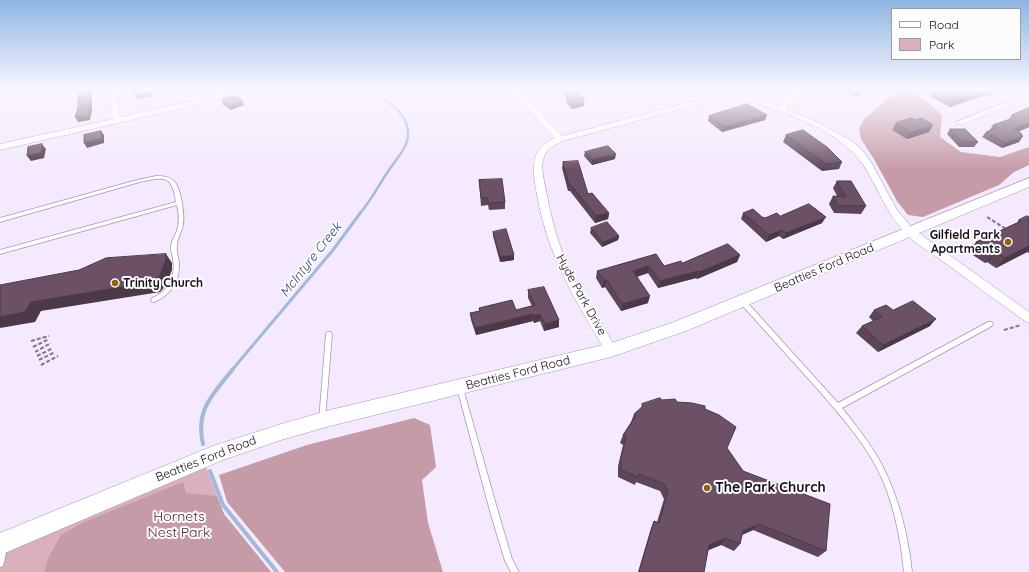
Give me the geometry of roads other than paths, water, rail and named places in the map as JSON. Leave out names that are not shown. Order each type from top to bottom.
[{"type":"main road","name":"Beatties Ford Road","points":[[1,540],[220,452],[281,432],[322,420],[460,388],[611,350],[680,327],[1029,182]]},
{"type":"street","points":[[116,117],[117,121]]},
{"type":"street","points":[[0,148],[135,117]]},
{"type":"street","points":[[539,117],[560,139]]},
{"type":"street","name":"Hyde Park Drive","points":[[611,350],[573,284],[558,254],[545,212],[538,170],[539,156],[544,147],[551,142],[644,117]]},
{"type":"street","name":"Hyde Park Drive","points":[[797,117],[830,130],[855,146],[867,163],[893,213],[910,232],[1026,321]]},
{"type":"street","points":[[960,122],[974,117]]},
{"type":"lane","points":[[0,220],[152,178],[162,178],[175,183],[182,216],[180,228],[174,244],[176,270],[167,292],[154,300]]},
{"type":"lane","points":[[0,252],[155,208],[180,203]]},
{"type":"lane","points":[[743,302],[837,407],[867,446],[885,477],[896,506],[904,537],[908,572]]},
{"type":"lane","points":[[837,407],[990,324]]},
{"type":"lane","points":[[322,420],[328,334]]},
{"type":"lane","points":[[460,388],[495,515],[515,572]]},
{"type":"lane","points":[[0,563],[1,540]]},
{"type":"waterway","name":"McIntyre Creek","points":[[360,213],[406,144],[408,135],[407,126],[402,117]]},
{"type":"waterway","name":"McIntyre Creek","points":[[232,370],[333,250],[361,212]]},
{"type":"waterway","name":"McIntyre Creek","points":[[203,444],[201,432],[204,412],[219,386],[233,369]]},
{"type":"waterway","name":"McIntyre Creek","points":[[210,471],[223,505],[277,572]]},
{"type":"place","name":"Gilfield Park Apartments","points":[[1008,242]]},
{"type":"place","name":"Trinity Church","points":[[115,283]]},
{"type":"place","name":"The Park Church","points":[[707,488]]},
{"type":"park label","name":"Hornets Nest Park","points":[[179,526]]}]
